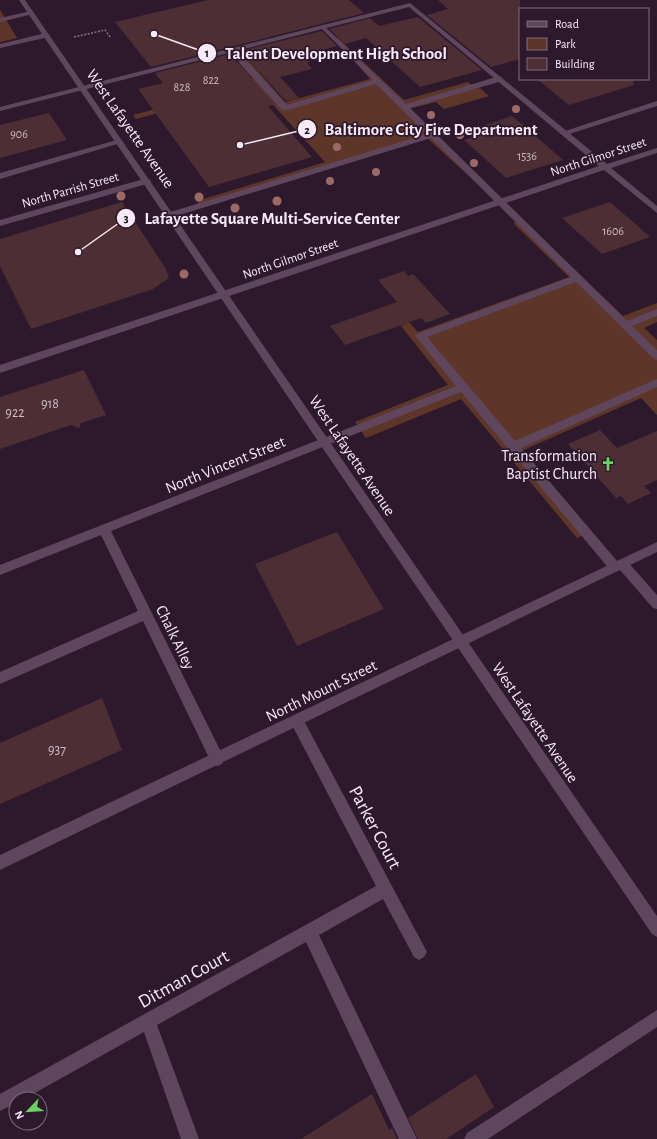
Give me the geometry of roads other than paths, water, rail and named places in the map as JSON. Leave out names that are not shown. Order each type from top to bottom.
[{"type":"street","name":"West Lafayette Avenue","points":[[22,0],[657,929]]},
{"type":"street","points":[[0,109],[410,5],[657,210]]},
{"type":"street","points":[[0,20],[31,13]]},
{"type":"street","points":[[323,27],[657,356]]},
{"type":"street","points":[[0,46],[46,35]]},
{"type":"street","points":[[232,50],[285,108],[378,81]]},
{"type":"street","points":[[404,107],[499,79]]},
{"type":"street","points":[[564,133],[657,103]]},
{"type":"street","points":[[170,215],[433,136]]},
{"type":"street","points":[[0,176],[120,142]]},
{"type":"street","name":"North Gilmor Street","points":[[0,369],[657,150]]},
{"type":"street","name":"North Parrish Street","points":[[0,222],[147,181]]},
{"type":"street","points":[[578,278],[420,336],[512,447],[619,566],[657,604]]},
{"type":"street","points":[[625,324],[657,312]]},
{"type":"street","points":[[512,447],[657,383]]},
{"type":"street","name":"North Vincent Street","points":[[0,570],[463,387]]},
{"type":"street","name":"Chalk Alley","points":[[104,529],[217,759]]},
{"type":"street","name":"North Mount Street","points":[[0,863],[657,547]]},
{"type":"street","points":[[0,678],[145,614]]},
{"type":"street","name":"Parker Court","points":[[297,721],[419,952]]},
{"type":"street","name":"Ditman Court","points":[[0,1103],[386,889]]},
{"type":"street","points":[[309,931],[408,1139]]},
{"type":"street","points":[[473,1139],[657,1018]]},
{"type":"street","points":[[148,1021],[190,1139]]},
{"type":"place","name":"Talent Development High School","points":[[154,34]]},
{"type":"place","name":"Baltimore City Fire Department","points":[[240,145]]},
{"type":"place","name":"Lafayette Square Multi-Service Center","points":[[78,252]]},
{"type":"place","name":"Transformation Baptist Church","points":[[608,464]]}]
